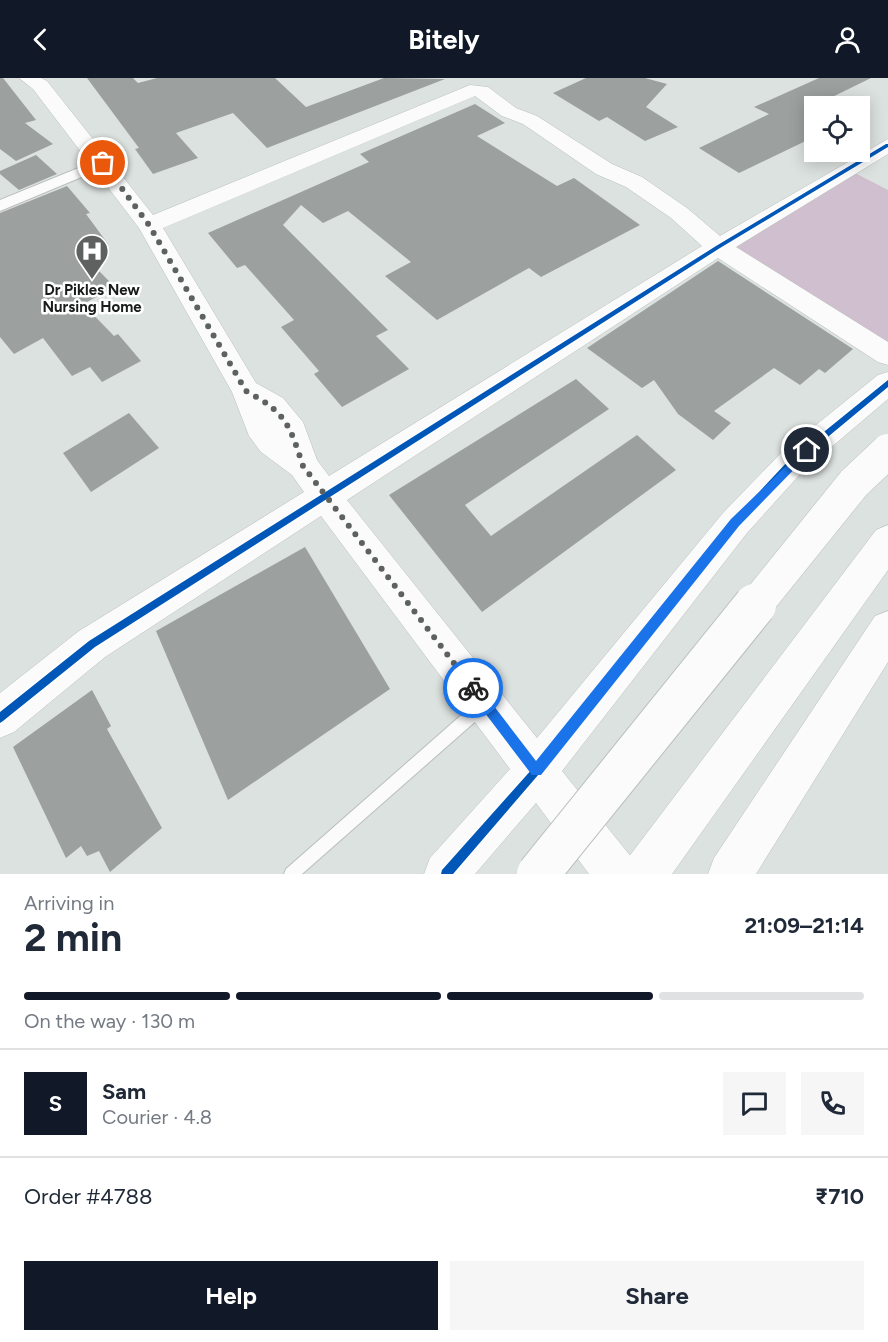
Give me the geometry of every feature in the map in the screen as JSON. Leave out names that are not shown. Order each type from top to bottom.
[{"type":"highway","points":[[538,874],[854,483],[888,451]]},
{"type":"highway","points":[[644,874],[888,541]]},
{"type":"street","points":[[37,80],[144,218],[246,391],[253,418],[269,443],[303,466],[616,874]]},
{"type":"street","points":[[144,218],[479,84],[509,112],[530,120],[604,169],[621,190],[665,220],[711,242],[888,355]]},
{"type":"street","points":[[0,718],[92,644],[325,496],[711,242],[888,145]]},
{"type":"street","points":[[0,206],[103,163]]},
{"type":"street","points":[[446,874],[536,771],[735,523],[791,464],[888,382]]},
{"type":"street","points":[[730,874],[888,629]]},
{"type":"lane","points":[[291,874],[485,704]]},
{"type":"shaded area","points":[[855,173],[888,190],[888,355],[727,252]]},
{"type":"building","points":[[0,78],[3,78],[36,120],[25,123],[53,144],[16,161],[0,149]]},
{"type":"building","points":[[87,78],[133,78],[138,83],[157,78],[275,78],[306,107],[384,78],[445,79],[267,148],[233,113],[176,133],[198,158],[153,174],[135,149],[139,148]]},
{"type":"building","points":[[586,78],[645,78],[667,84],[646,107],[678,127],[645,141],[607,117],[599,121],[553,93]]},
{"type":"building","points":[[819,78],[871,78],[834,96],[804,96],[804,142],[739,173],[699,148],[769,114],[754,107]]},
{"type":"building","points":[[475,104],[505,123],[477,136],[557,186],[574,178],[640,225],[541,277],[529,268],[437,320],[385,276],[411,262],[348,211],[323,223],[301,205],[283,225],[388,330],[376,336],[409,369],[342,407],[314,374],[319,371],[281,327],[294,320],[245,265],[237,268],[208,233],[369,162],[360,154]]},
{"type":"building","points":[[36,155],[57,174],[19,190],[0,174],[0,171]]},
{"type":"building","points":[[67,186],[90,213],[86,214],[108,244],[83,255],[115,287],[83,304],[114,336],[118,334],[141,361],[102,382],[90,367],[72,376],[43,338],[14,354],[0,337],[0,213]]},
{"type":"building","points":[[718,261],[853,349],[825,373],[819,369],[800,385],[774,368],[714,411],[731,423],[713,440],[678,414],[654,380],[642,388],[587,348]]},
{"type":"building","points":[[576,379],[609,409],[465,505],[491,536],[637,435],[676,470],[482,612],[389,495]]},
{"type":"building","points":[[129,413],[159,448],[91,492],[63,453]]},
{"type":"building","points":[[305,547],[390,689],[228,800],[156,631]]},
{"type":"building","points":[[92,690],[111,726],[107,729],[162,828],[110,872],[99,851],[87,856],[81,846],[66,858],[13,747]]},
{"type":"cycle path","points":[[0,718],[92,644],[718,247],[888,145]]},
{"type":"cycle path","points":[[446,874],[536,771],[735,523],[791,463],[888,383]]},
{"type":"way so far","points":[[103,163],[149,225],[246,391],[273,406],[292,431],[303,466],[473,688]]},
{"type":"place","name":"Dr Pikles New Nursing Home","points":[[92,280]]},
{"type":"route","points":[[473,688],[536,771],[735,523],[807,450]]}]
